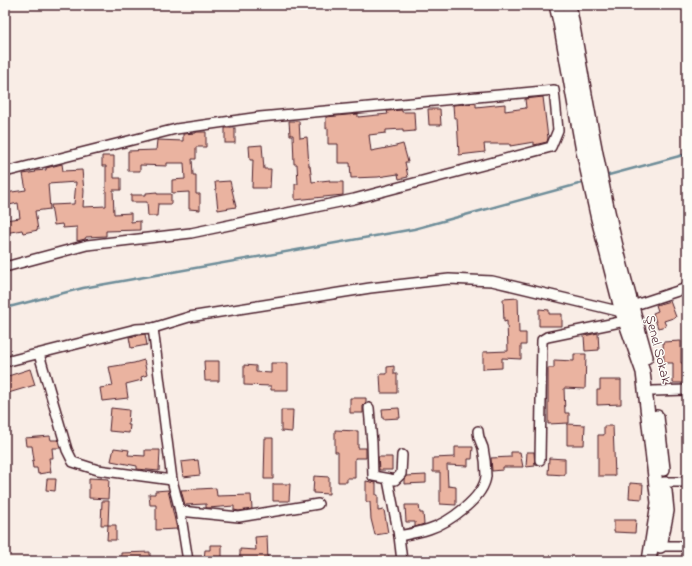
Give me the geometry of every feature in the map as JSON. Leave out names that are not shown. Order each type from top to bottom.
[{"type":"street","points":[[556,5],[589,150]]},
{"type":"street","points":[[569,5],[589,150]]},
{"type":"street","points":[[5,172],[176,129],[260,117],[554,90],[558,130],[551,147],[354,199],[191,233],[87,245],[5,266]]},
{"type":"street","name":"Şenel Sokak","points":[[589,150],[627,313],[643,372],[658,503],[649,561]]},
{"type":"street","points":[[5,362],[136,329],[153,328],[189,317],[205,314],[370,288],[449,279],[492,281],[627,313]]},
{"type":"street","points":[[540,460],[542,340],[627,313],[687,288]]},
{"type":"street","name":"Şenel Sokak","points":[[627,313],[651,371],[667,511],[657,561]]},
{"type":"street","points":[[153,328],[172,480],[180,511],[188,561]]},
{"type":"street","points":[[39,354],[67,450],[73,462],[98,470],[172,480]]},
{"type":"street","points":[[653,391],[687,390]]},
{"type":"street","points":[[369,408],[373,476],[388,480],[395,480],[401,474],[402,456]]},
{"type":"street","points":[[399,536],[430,528],[452,517],[467,505],[481,490],[486,477],[483,448],[478,438],[478,431]]},
{"type":"street","points":[[388,480],[399,536],[402,561]]},
{"type":"street","points":[[664,482],[687,482]]},
{"type":"street","points":[[180,511],[239,517],[318,504]]},
{"type":"street","points":[[660,546],[687,546]]},
{"type":"building","points":[[543,97],[548,138],[547,142],[534,145],[534,142],[510,146],[510,144],[484,144],[485,152],[459,155],[457,118],[454,118],[453,105],[476,103],[476,107],[505,104],[505,111],[526,108],[525,99]]},
{"type":"building","points":[[428,109],[440,109],[441,125],[429,125]]},
{"type":"building","points":[[402,110],[402,112],[414,112],[415,131],[403,132],[403,129],[386,130],[386,133],[369,135],[371,151],[403,144],[408,162],[405,162],[408,177],[399,179],[398,174],[378,177],[351,178],[350,163],[338,163],[338,144],[328,144],[326,117],[358,114],[358,117],[388,114],[387,111]]},
{"type":"building","points":[[289,121],[299,121],[300,138],[307,137],[309,166],[312,182],[330,180],[330,182],[343,182],[343,195],[295,200],[295,184],[298,184],[297,164],[294,164],[293,135],[290,135]]},
{"type":"building","points":[[225,128],[235,128],[235,143],[225,143]]},
{"type":"building","points":[[206,132],[206,147],[196,147],[196,159],[192,159],[193,175],[196,175],[196,194],[200,194],[200,210],[189,209],[189,192],[172,193],[172,180],[185,179],[184,163],[167,163],[167,166],[140,165],[140,171],[128,171],[128,151],[156,150],[157,140],[183,141],[183,134]]},
{"type":"building","points":[[262,145],[264,169],[271,169],[270,188],[252,188],[253,160],[250,160],[249,146]]},
{"type":"building","points":[[102,156],[114,156],[114,178],[121,178],[121,190],[113,190],[114,214],[131,213],[131,222],[140,221],[140,230],[106,231],[106,236],[86,237],[85,239],[77,241],[77,227],[63,228],[62,224],[54,225],[51,205],[74,204],[76,182],[48,184],[50,209],[35,211],[38,230],[23,233],[22,230],[5,233],[5,220],[20,218],[18,203],[5,206],[5,193],[26,190],[23,174],[46,170],[46,168],[62,164],[63,171],[82,170],[84,191],[83,207],[106,206],[106,166],[102,166]]},
{"type":"building","points":[[230,181],[236,207],[218,210],[215,182]]},
{"type":"building","points":[[157,192],[157,194],[171,194],[171,204],[158,204],[157,216],[148,216],[147,202],[131,202],[131,195],[146,195],[146,193]]},
{"type":"building","points":[[518,298],[519,333],[526,333],[526,345],[521,345],[521,359],[502,358],[502,368],[483,369],[483,352],[508,351],[507,321],[504,322],[503,299]]},
{"type":"building","points":[[670,301],[676,317],[664,321],[666,326],[658,328],[653,313],[658,311],[656,305]]},
{"type":"building","points":[[539,309],[549,310],[549,314],[562,314],[562,326],[539,326]]},
{"type":"building","points":[[598,333],[599,350],[585,351],[584,336]]},
{"type":"building","points":[[145,334],[147,345],[131,348],[129,337]]},
{"type":"building","points":[[681,341],[681,363],[684,363],[684,383],[673,383],[673,363],[664,363],[663,342]]},
{"type":"building","points":[[574,354],[586,354],[585,389],[564,388],[565,413],[569,413],[569,423],[548,424],[548,368],[554,368],[554,360],[574,361]]},
{"type":"building","points":[[144,360],[147,375],[141,377],[142,380],[126,384],[128,398],[102,401],[100,388],[113,386],[109,367]]},
{"type":"building","points":[[204,361],[219,361],[219,381],[205,381]]},
{"type":"building","points":[[271,363],[288,363],[288,390],[271,390],[271,386],[244,385],[244,365],[256,366],[256,372],[271,373]]},
{"type":"building","points":[[394,366],[394,374],[397,374],[397,393],[381,393],[380,374],[387,374],[387,367]]},
{"type":"building","points":[[30,369],[35,385],[5,394],[5,377]]},
{"type":"building","points":[[600,380],[621,380],[621,404],[597,405],[597,390],[600,390]]},
{"type":"building","points":[[350,398],[366,398],[366,403],[363,406],[363,413],[350,413]]},
{"type":"building","points":[[111,408],[129,410],[129,433],[109,431]]},
{"type":"building","points":[[399,408],[400,418],[383,419],[382,409]]},
{"type":"building","points":[[281,410],[293,410],[292,432],[281,431]]},
{"type":"building","points":[[567,424],[585,425],[584,445],[567,445]]},
{"type":"building","points":[[604,426],[613,426],[615,476],[598,476],[598,435],[604,435]]},
{"type":"building","points":[[335,430],[358,431],[358,448],[366,448],[366,458],[355,458],[355,478],[347,478],[347,482],[338,482],[338,452],[335,452]]},
{"type":"building","points":[[50,436],[51,440],[58,440],[60,448],[52,448],[53,458],[49,458],[51,472],[38,474],[37,468],[33,468],[32,461],[34,460],[32,446],[26,446],[25,438]]},
{"type":"building","points":[[265,438],[273,438],[273,479],[264,479]]},
{"type":"building","points":[[455,447],[473,447],[472,459],[468,459],[468,466],[447,465],[448,486],[456,487],[456,505],[440,504],[440,472],[433,472],[433,458],[455,457]]},
{"type":"building","points":[[114,448],[129,450],[128,455],[145,456],[145,450],[160,450],[159,471],[137,469],[137,466],[111,461]]},
{"type":"building","points":[[511,452],[520,452],[523,467],[503,467],[503,470],[492,471],[491,458],[511,457]]},
{"type":"building","points":[[527,452],[534,452],[535,466],[526,467]]},
{"type":"building","points":[[378,457],[392,457],[392,470],[379,470]]},
{"type":"building","points":[[549,458],[565,459],[565,475],[548,474]]},
{"type":"building","points":[[198,460],[200,475],[183,477],[181,462]]},
{"type":"building","points":[[426,475],[426,483],[404,484],[404,479],[406,476]]},
{"type":"building","points":[[314,476],[329,477],[329,494],[313,493]]},
{"type":"building","points":[[89,478],[109,479],[108,499],[89,498]]},
{"type":"building","points":[[47,479],[56,479],[55,491],[46,490]]},
{"type":"building","points":[[366,481],[376,483],[378,511],[384,510],[388,533],[375,535],[371,519],[370,502],[366,502]]},
{"type":"building","points":[[630,483],[643,484],[642,499],[629,498]]},
{"type":"building","points":[[273,484],[290,484],[289,501],[273,501]]},
{"type":"building","points":[[216,488],[217,496],[251,495],[252,509],[239,511],[234,510],[234,506],[206,508],[206,504],[185,505],[181,490]]},
{"type":"building","points":[[168,490],[177,529],[156,530],[156,505],[150,505],[149,494],[155,494],[155,491]]},
{"type":"building","points":[[102,501],[109,501],[108,525],[101,525]]},
{"type":"building","points":[[405,505],[419,505],[420,513],[423,513],[424,524],[415,527],[415,522],[406,522]]},
{"type":"building","points":[[614,520],[636,520],[635,533],[614,532]]},
{"type":"building","points":[[108,525],[116,525],[116,540],[107,540]]},
{"type":"building","points":[[267,536],[268,561],[240,561],[240,549],[256,550],[255,537]]},
{"type":"building","points":[[210,545],[222,545],[222,559],[204,559],[205,550],[210,550]]},
{"type":"building","points":[[150,552],[150,561],[121,561],[121,553]]},
{"type":"waterway","points":[[605,176],[687,154]]},
{"type":"waterway","points":[[5,308],[83,288],[414,229],[586,182]]}]
